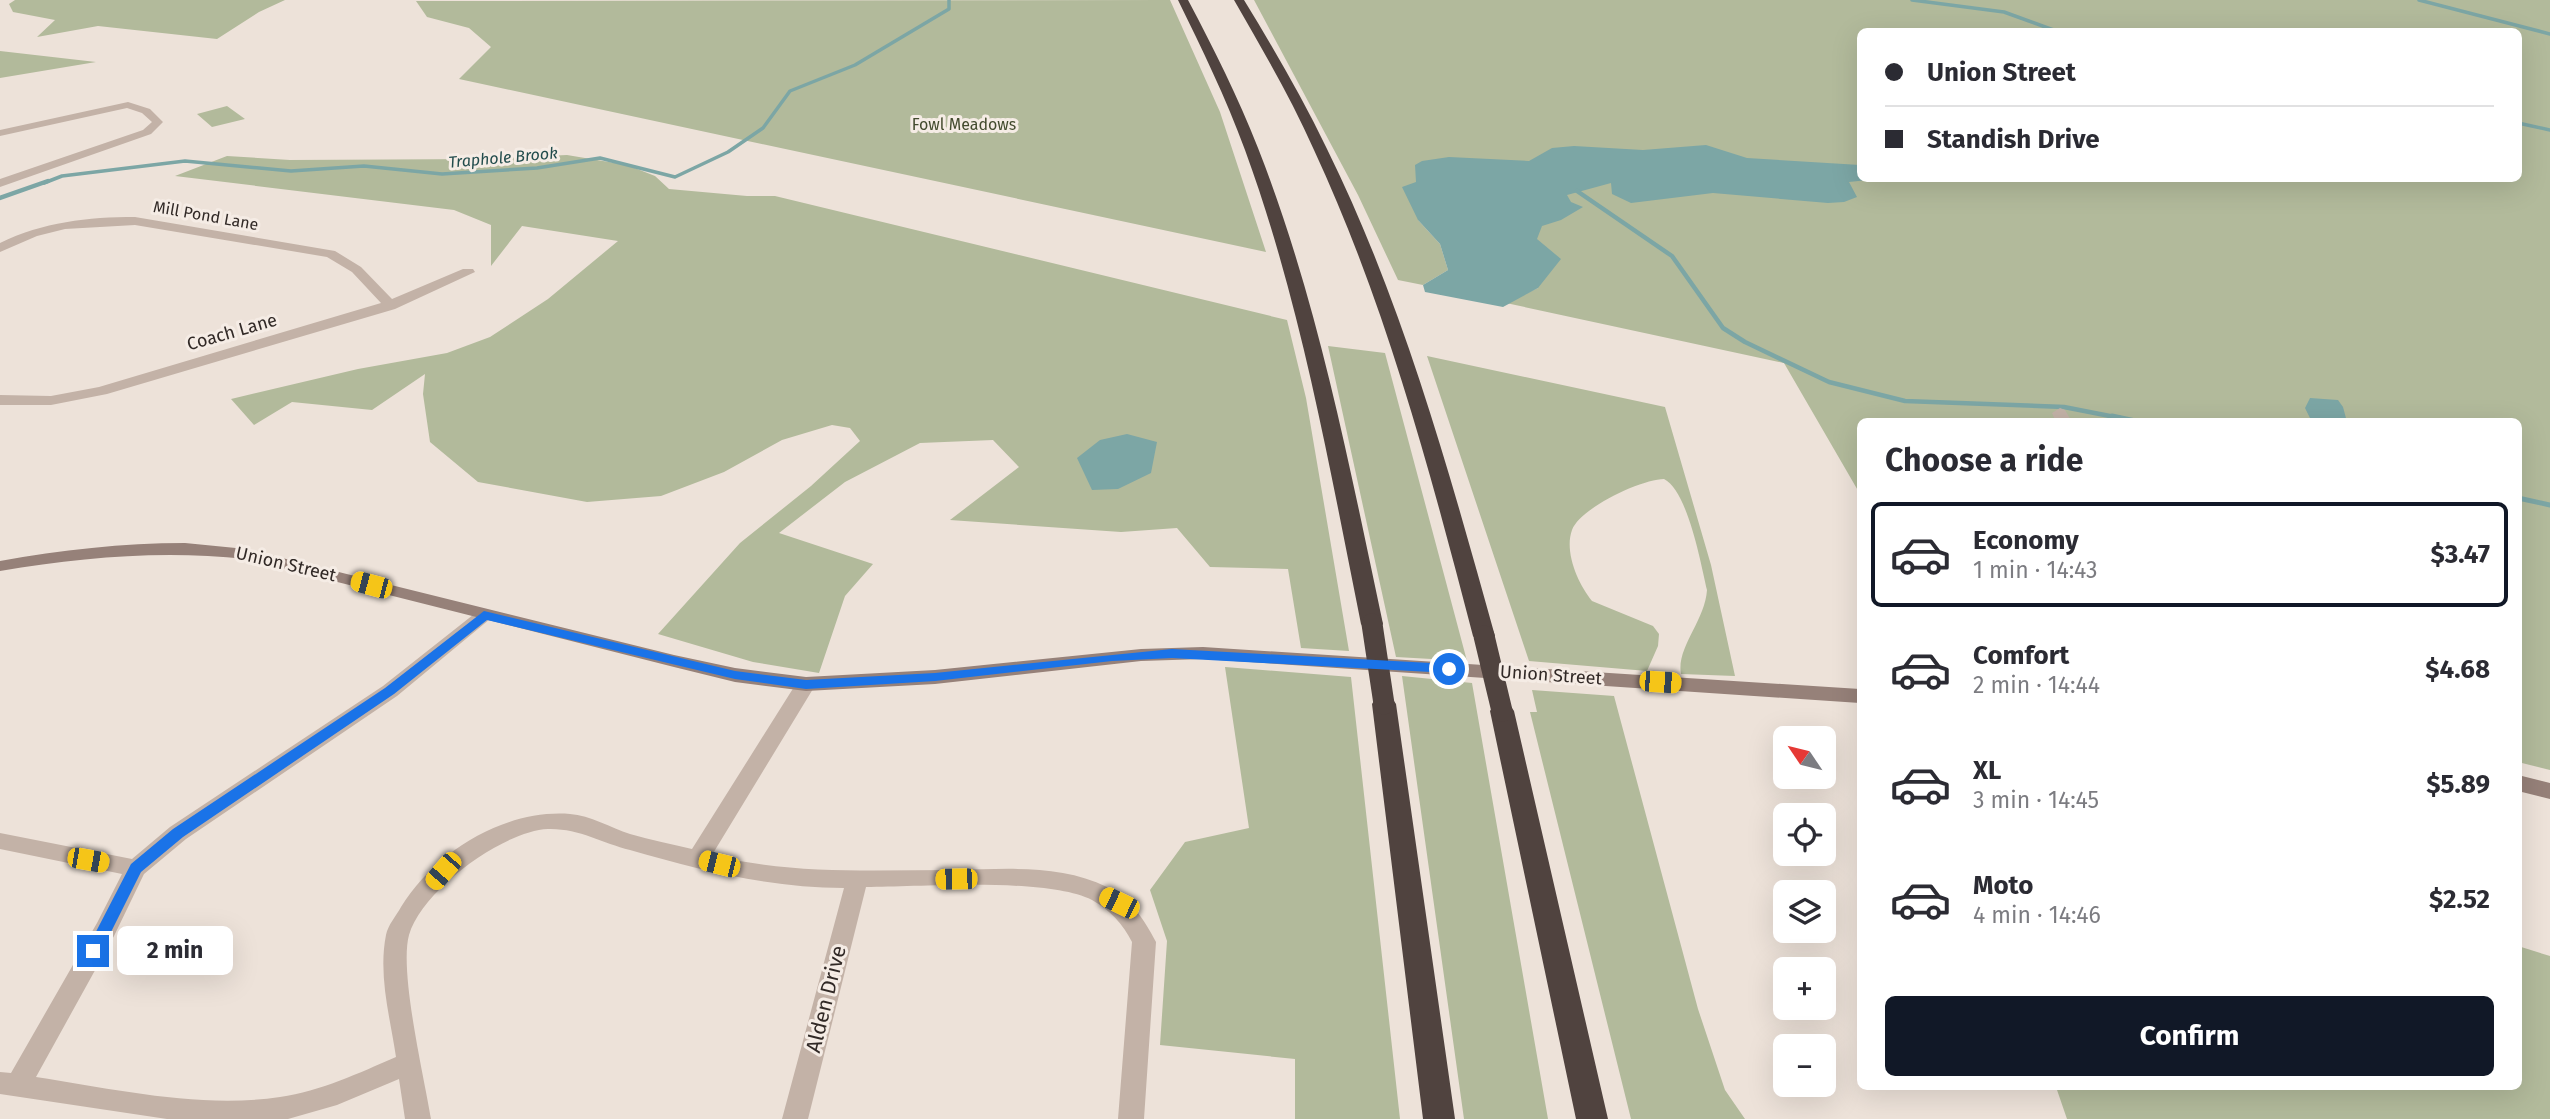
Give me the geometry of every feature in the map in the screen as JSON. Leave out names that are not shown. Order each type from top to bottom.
[{"type":"highway","points":[[1184,0],[1235,107],[1292,268],[1335,442],[1372,624],[1438,1119]]},
{"type":"highway","points":[[1239,0],[1298,103],[1362,247],[1422,420],[1484,636],[1591,1119]]},
{"type":"main road","name":"Union Street","points":[[0,566],[105,552],[206,548],[294,564],[484,615],[735,675],[806,684],[935,677],[1142,654],[1203,653],[1857,696]]},
{"type":"main road","points":[[2522,784],[2550,791]]},
{"type":"street","points":[[0,133],[128,105],[146,111],[158,122],[147,132],[0,183]]},
{"type":"street","name":"Mill Pond Lane","points":[[0,248],[21,237],[56,226],[102,220],[135,221],[330,254],[354,264],[390,306]]},
{"type":"street","name":"Coach Lane","points":[[0,400],[33,404],[75,396],[390,306],[468,272]]},
{"type":"street","points":[[408,1063],[343,1092],[262,1111],[181,1109],[9,1084],[106,929],[136,868],[178,833],[380,698],[484,615]]},
{"type":"street","points":[[698,859],[806,684]]},
{"type":"street","points":[[418,1119],[395,970],[398,933],[417,901],[461,856],[522,826],[546,821],[573,822],[629,842],[768,875],[857,880],[1031,878],[1066,881],[1119,903],[1135,921],[1144,942],[1131,1119]]},
{"type":"street","points":[[0,841],[136,868]]},
{"type":"street","name":"Alden Drive","points":[[795,1119],[857,880]]},
{"type":"green space","points":[[15,0],[285,0],[259,12],[217,39],[98,26],[37,37],[55,20],[13,12],[9,4]]},
{"type":"green space","name":"Fowl Meadows","points":[[1170,0],[1220,112],[1266,252],[459,79],[491,47],[469,28],[427,17],[416,1]]},
{"type":"green space","points":[[1254,0],[2550,0],[2550,770],[2522,763],[2522,418],[1857,418],[1857,489],[1784,363],[1506,303],[1538,288],[1418,220],[1440,244],[1448,270],[1423,285],[1398,280],[1358,195]]},
{"type":"green space","points":[[0,51],[96,62],[0,78]]},
{"type":"green space","points":[[227,106],[245,119],[212,127],[197,114]]},
{"type":"green space","points":[[567,155],[627,165],[655,176],[669,189],[775,196],[1287,320],[1306,398],[1349,651],[1301,648],[1288,569],[1210,567],[1177,528],[1121,532],[950,520],[1019,467],[993,440],[920,443],[845,482],[779,533],[873,564],[845,596],[819,673],[753,662],[658,634],[740,543],[811,486],[860,441],[850,428],[832,425],[782,440],[724,472],[661,496],[587,502],[478,482],[430,442],[423,394],[425,374],[372,410],[292,402],[254,425],[231,399],[358,369],[447,353],[490,337],[548,299],[618,241],[522,226],[491,266],[491,225],[454,210],[175,176],[227,156],[290,160],[484,159]]},
{"type":"green space","points":[[1328,346],[1385,353],[1467,661],[1396,657]]},
{"type":"green space","points":[[1427,356],[1665,407],[1711,565],[1735,676],[1681,674],[1683,654],[1701,613],[1707,590],[1687,513],[1672,486],[1664,479],[1627,489],[1599,504],[1577,521],[1570,539],[1574,567],[1592,601],[1653,626],[1659,634],[1658,646],[1647,671],[1529,661]]},
{"type":"green space","points":[[1225,667],[1351,677],[1400,1119],[1295,1119],[1295,1059],[1160,1045],[1167,941],[1150,890],[1185,842],[1249,828]]},
{"type":"green space","points":[[1402,676],[1472,683],[1548,1119],[1464,1119]]},
{"type":"green space","points":[[1532,690],[1614,696],[1698,1009],[1725,1090],[1745,1119],[1631,1119],[1530,712],[1537,712]]},
{"type":"green space","points":[[2522,947],[2550,956],[2550,1119],[2067,1119],[2057,1090],[2522,1090]]},
{"type":"water","points":[[1706,145],[1747,158],[1857,165],[1857,181],[1849,182],[1857,197],[1844,202],[1828,203],[1713,193],[1631,203],[1612,194],[1611,183],[1567,195],[1571,202],[1583,207],[1561,220],[1542,226],[1537,239],[1561,259],[1538,288],[1503,307],[1425,292],[1423,285],[1448,270],[1440,244],[1418,220],[1402,187],[1416,182],[1415,165],[1422,161],[1449,157],[1529,161],[1552,148],[1574,146],[1643,150]]},
{"type":"water","points":[[2310,398],[2338,400],[2346,418],[2310,418],[2305,408]]},
{"type":"water","points":[[1127,434],[1157,442],[1151,473],[1118,489],[1092,490],[1077,458],[1100,440]]},
{"type":"waterway","name":"Traphole Brook","points":[[44,183],[62,176],[185,161],[291,171],[364,166],[442,174],[537,168],[600,158],[675,177],[728,152],[763,128],[790,91],[855,65],[949,9],[949,0]]},
{"type":"waterway","points":[[1912,0],[2004,12],[2048,28]]},
{"type":"waterway","points":[[2419,0],[2550,34]]},
{"type":"waterway","points":[[2522,124],[2550,130]]},
{"type":"waterway","name":"Traphole Brook","points":[[0,198],[48,181]]},
{"type":"waterway","points":[[1577,191],[1672,256],[1723,328],[1745,342],[1829,382],[1905,401],[2064,407],[2120,418]]},
{"type":"waterway","points":[[2112,416],[2121,418]]},
{"type":"waterway","points":[[2522,499],[2550,505]]},
{"type":"route","points":[[93,951],[136,868],[178,833],[390,691],[484,615],[674,662],[735,675],[806,684],[935,677],[1172,653],[1449,669]]}]
